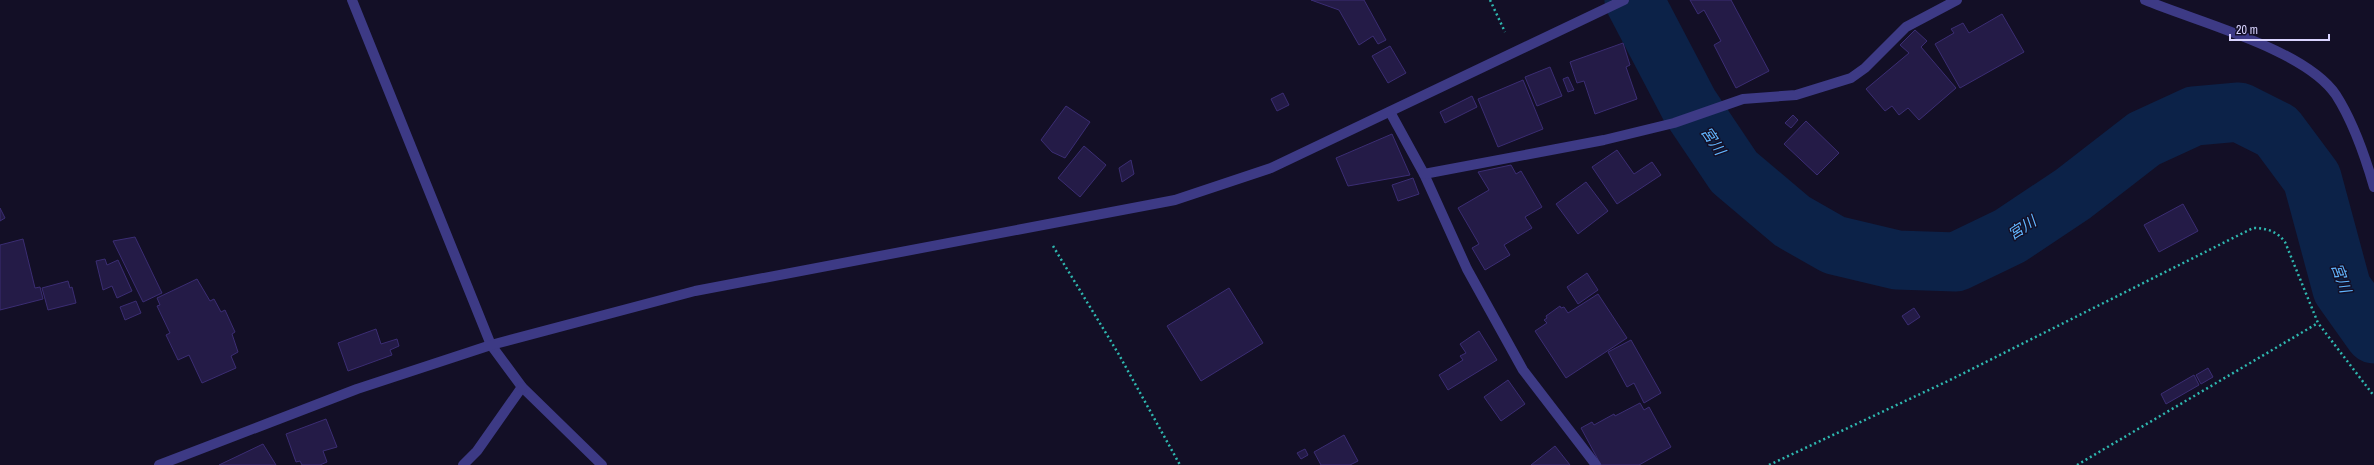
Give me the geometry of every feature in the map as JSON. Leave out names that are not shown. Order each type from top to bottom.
[{"type":"street","points":[[352,0],[490,345],[522,387],[602,465]]},
{"type":"street","points":[[159,465],[357,389],[490,345],[695,291],[1175,200],[1271,168],[1514,51],[1624,0]]},
{"type":"street","points":[[1424,174],[1604,140],[1674,123],[1716,107],[1743,99],[1796,95],[1851,78],[1865,68],[1906,27],[1957,0]]},
{"type":"street","points":[[2145,0],[2279,51],[2316,76],[2335,94],[2353,126],[2374,187]]},
{"type":"street","points":[[1390,112],[1424,174],[1467,269],[1523,370],[1596,465]]},
{"type":"street","points":[[463,465],[476,451],[522,387]]},
{"type":"path","points":[[1490,0],[1514,51]]},
{"type":"path","points":[[1041,226],[1118,352],[1180,465]]},
{"type":"path","points":[[1769,465],[1950,380],[2253,228],[2265,228],[2280,236],[2285,242],[2318,323],[2374,396]]},
{"type":"path","points":[[2077,465],[2318,323]]},
{"type":"building","points":[[1311,0],[1364,0],[1386,40],[1378,44],[1373,36],[1359,45],[1339,10]]},
{"type":"building","points":[[1690,0],[1731,0],[1769,71],[1736,88],[1714,45],[1721,41],[1704,10],[1698,14]]},
{"type":"building","points":[[2002,14],[2024,52],[1960,88],[1935,44],[1954,33],[1951,29],[1963,23],[1969,33]]},
{"type":"building","points":[[1915,30],[1927,41],[1921,47],[1956,88],[1919,120],[1908,108],[1899,115],[1892,106],[1885,111],[1866,89],[1909,53],[1900,45]]},
{"type":"building","points":[[1623,43],[1630,65],[1626,67],[1637,99],[1595,114],[1584,81],[1577,83],[1570,62]]},
{"type":"building","points":[[1390,46],[1406,73],[1388,83],[1372,56]]},
{"type":"building","points":[[1550,67],[1562,96],[1537,106],[1525,77]]},
{"type":"building","points":[[1568,77],[1574,90],[1568,92],[1563,79]]},
{"type":"building","points":[[1523,80],[1543,129],[1498,147],[1478,99]]},
{"type":"building","points":[[1283,93],[1289,105],[1277,111],[1271,99]]},
{"type":"building","points":[[1472,96],[1477,107],[1445,123],[1440,112]]},
{"type":"building","points":[[1066,106],[1090,122],[1065,158],[1052,152],[1041,140]]},
{"type":"building","points":[[1793,115],[1798,120],[1791,128],[1785,123]]},
{"type":"building","points":[[1806,121],[1839,153],[1817,175],[1784,144]]},
{"type":"building","points":[[1392,134],[1410,175],[1348,186],[1336,158]]},
{"type":"building","points":[[1084,146],[1106,165],[1080,197],[1058,178]]},
{"type":"building","points":[[1617,150],[1634,174],[1652,162],[1661,175],[1617,204],[1592,167]]},
{"type":"building","points":[[1131,160],[1134,174],[1122,182],[1119,168]]},
{"type":"building","points":[[1511,165],[1516,174],[1521,171],[1542,207],[1525,217],[1532,228],[1504,245],[1510,255],[1485,270],[1472,248],[1479,244],[1458,208],[1489,190],[1478,172]]},
{"type":"building","points":[[1413,178],[1419,194],[1398,201],[1392,185]]},
{"type":"building","points":[[1586,182],[1608,211],[1578,234],[1556,204]]},
{"type":"building","points":[[2183,204],[2198,231],[2159,252],[2144,225]]},
{"type":"building","points":[[0,208],[5,218],[0,221]]},
{"type":"building","points":[[135,237],[162,293],[143,302],[113,241]]},
{"type":"building","points":[[23,239],[35,288],[40,287],[43,299],[0,310],[0,245]]},
{"type":"building","points":[[105,259],[107,265],[118,260],[132,291],[117,298],[112,286],[103,290],[96,261]]},
{"type":"building","points":[[1587,273],[1598,290],[1578,304],[1567,287]]},
{"type":"building","points":[[197,279],[210,301],[214,299],[221,312],[225,310],[235,332],[232,334],[238,352],[231,356],[236,368],[202,383],[189,355],[178,360],[166,335],[170,333],[157,306],[160,305],[157,298]]},
{"type":"building","points":[[68,281],[70,288],[72,287],[76,303],[48,310],[42,288]]},
{"type":"building","points":[[1229,288],[1263,343],[1201,381],[1167,326]]},
{"type":"building","points":[[1598,294],[1627,338],[1566,378],[1535,331],[1547,323],[1544,320],[1547,318],[1546,316],[1560,306],[1561,308],[1564,307],[1568,313]]},
{"type":"building","points":[[136,301],[141,313],[125,320],[120,307]]},
{"type":"building","points":[[1914,308],[1920,317],[1908,325],[1902,316]]},
{"type":"building","points":[[376,329],[381,344],[397,339],[399,346],[390,350],[392,355],[348,371],[338,343]]},
{"type":"building","points":[[1479,331],[1497,360],[1448,390],[1439,375],[1463,360],[1460,356],[1466,353],[1460,344]]},
{"type":"building","points":[[1631,340],[1661,393],[1644,403],[1634,383],[1627,387],[1608,352]]},
{"type":"building","points":[[2208,368],[2213,377],[2201,384],[2196,375]]},
{"type":"building","points":[[2194,375],[2199,385],[2166,404],[2161,394]]},
{"type":"building","points":[[1508,380],[1525,404],[1501,421],[1484,397]]},
{"type":"building","points":[[1640,403],[1644,410],[1649,407],[1671,447],[1639,465],[1601,465],[1581,428],[1592,422],[1594,425],[1614,414],[1615,416]]},
{"type":"building","points":[[326,419],[337,447],[323,451],[327,462],[320,465],[302,465],[300,461],[296,462],[286,434]]},
{"type":"building","points":[[1344,435],[1358,461],[1350,465],[1321,465],[1314,452]]},
{"type":"building","points":[[263,444],[276,465],[219,465]]},
{"type":"building","points":[[1555,446],[1570,465],[1531,465]]},
{"type":"building","points":[[1305,449],[1308,455],[1301,459],[1297,453]]},
{"type":"waterway","name":"宮川","points":[[1634,0],[1689,105],[1734,172],[1792,221],[1834,245],[1897,260],[1956,262],[2010,236],[2073,194],[2144,139],[2194,116],[2239,112],[2277,131],[2312,178],[2342,289],[2374,334]]}]
